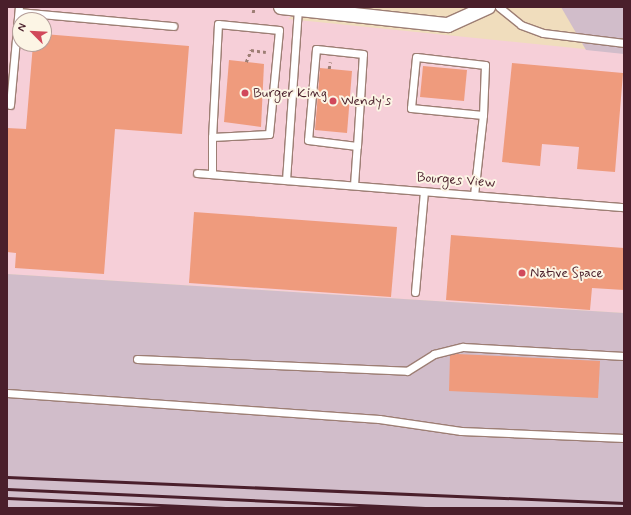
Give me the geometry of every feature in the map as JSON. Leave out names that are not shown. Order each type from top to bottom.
[{"type":"street","points":[[281,7],[448,25],[488,7]]},
{"type":"lane","points":[[499,7],[521,25],[543,33],[624,43]]},
{"type":"lane","points":[[286,180],[298,9]]},
{"type":"lane","points":[[10,105],[19,10],[173,26]]},
{"type":"lane","points":[[212,138],[269,134],[280,30],[218,24],[212,138],[212,174]]},
{"type":"lane","points":[[354,185],[357,146],[363,54],[316,49],[308,140],[357,146]]},
{"type":"lane","points":[[474,195],[484,115],[485,65],[416,57],[411,108],[484,115]]},
{"type":"lane","name":"Bourges View","points":[[197,173],[624,207]]},
{"type":"lane","points":[[415,292],[424,191]]},
{"type":"lane","points":[[137,359],[407,371],[434,354],[463,347],[624,356]]},
{"type":"lane","points":[[7,393],[379,418],[461,431],[624,438]]},
{"type":"path","points":[[253,13],[254,7]]},
{"type":"path","points":[[246,62],[251,50]]},
{"type":"shaded area","points":[[7,7],[306,7],[288,19],[624,53],[624,313],[7,274]]},
{"type":"shaded area","points":[[561,7],[624,7],[624,54],[586,50]]},
{"type":"shaded area","points":[[7,274],[624,313],[624,508],[7,508]]},
{"type":"building","points":[[52,35],[189,46],[182,134],[115,129],[104,274],[15,268],[16,253],[7,252],[7,128],[26,129],[32,52],[52,52]]},
{"type":"building","name":"Burger King","points":[[229,60],[264,64],[261,127],[224,122]]},
{"type":"building","points":[[512,63],[623,73],[615,172],[577,169],[579,147],[542,144],[540,166],[502,162]]},
{"type":"building","points":[[423,66],[467,70],[464,101],[420,97]]},
{"type":"building","name":"Wendy's","points":[[320,68],[352,71],[347,133],[315,130]]},
{"type":"building","points":[[194,212],[397,227],[391,297],[189,283]]},
{"type":"building","points":[[451,235],[624,248],[624,290],[592,288],[590,310],[446,300]]},
{"type":"building","points":[[457,354],[600,361],[598,398],[449,391],[450,355]]},
{"type":"railway","points":[[7,477],[624,503]]},
{"type":"railway","points":[[7,489],[431,508]]},
{"type":"railway","points":[[7,498],[231,508]]},
{"type":"place","name":"Burger King","points":[[245,93]]},
{"type":"place","name":"Wendy's","points":[[333,101]]},
{"type":"place","name":"Native Space","points":[[522,273]]}]
